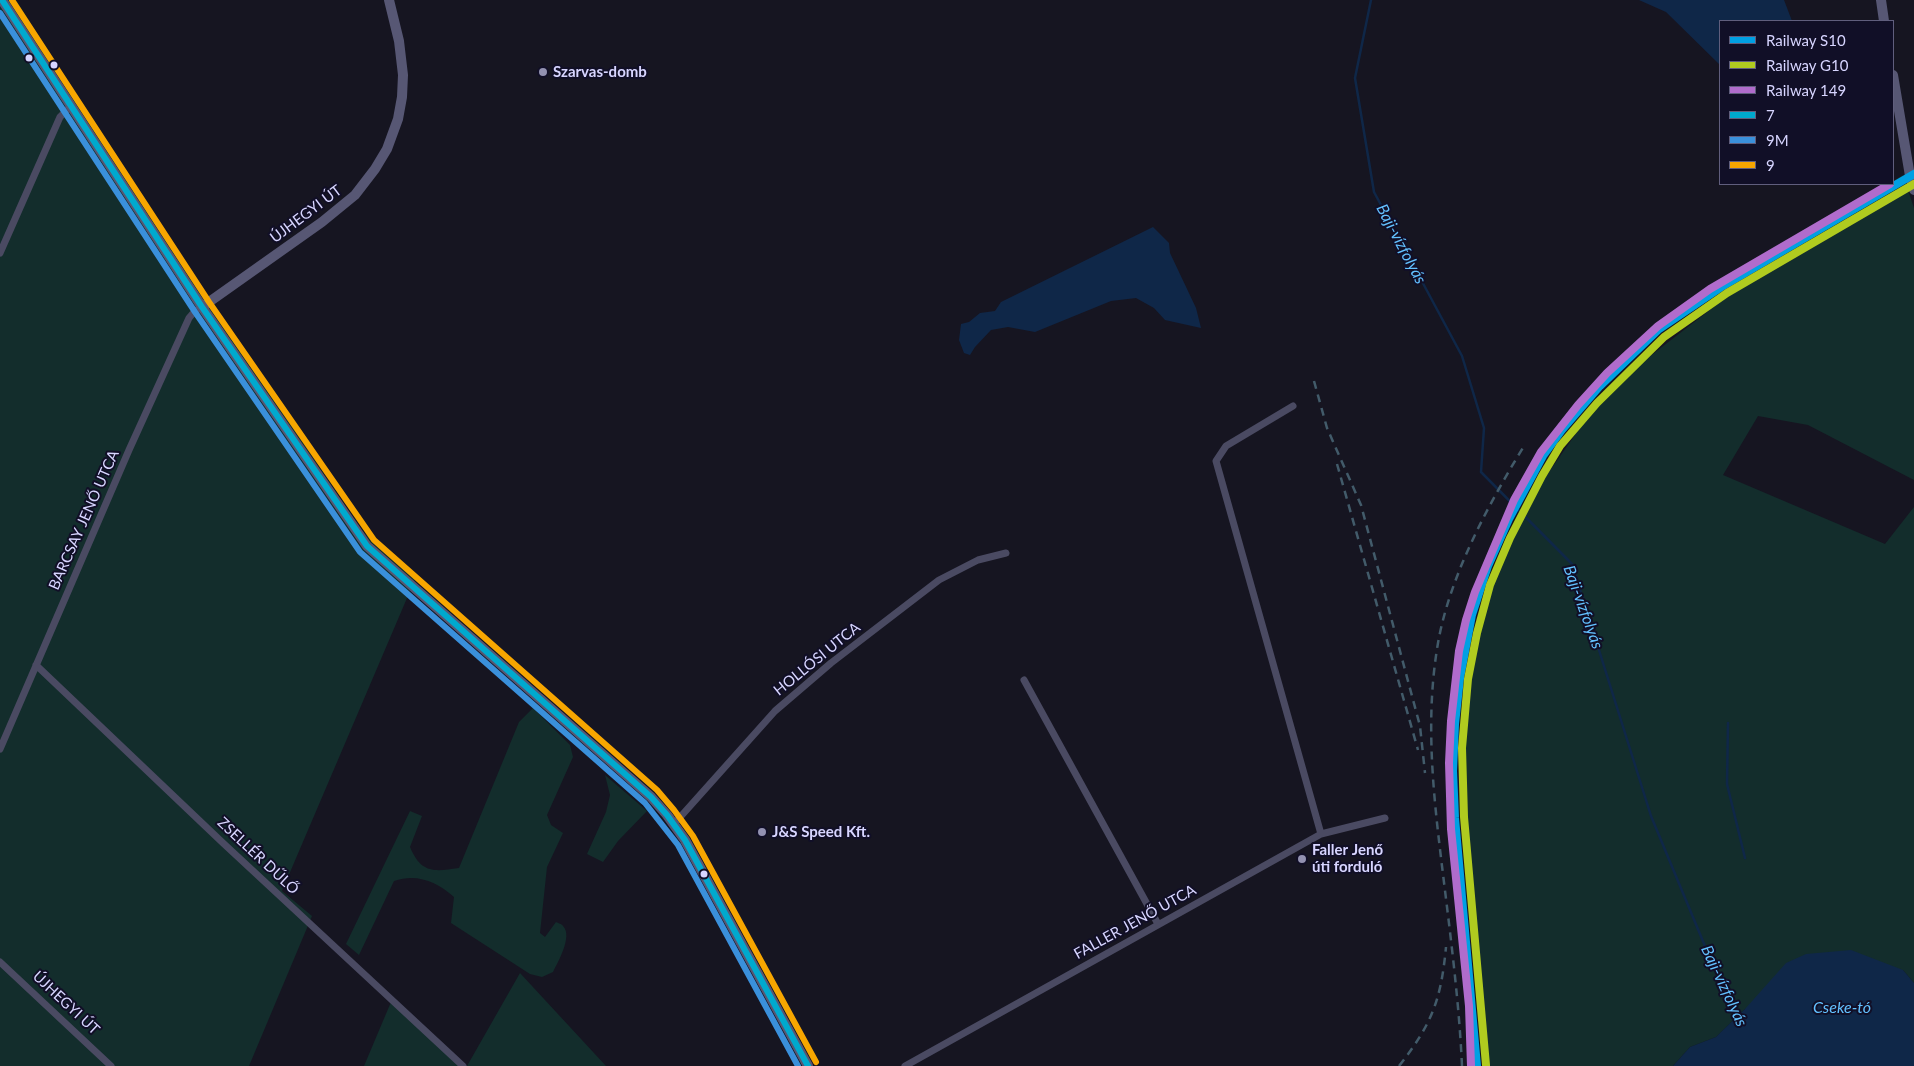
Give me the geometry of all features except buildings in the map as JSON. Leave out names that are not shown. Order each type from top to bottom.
[{"type":"main road","points":[[2,0],[202,308],[367,546],[651,797],[674,824],[685,840],[808,1066]]},
{"type":"main road","name":"ÚJHEGYI ÚT","points":[[202,308],[266,263],[355,195],[388,149],[398,119],[402,97],[399,41],[389,0]]},
{"type":"main road","points":[[1881,0],[1884,20]]},
{"type":"main road","points":[[1894,81],[1914,190]]},
{"type":"street","points":[[0,253],[60,117],[71,106]]},
{"type":"street","name":"BARCSAY JENŐ UTCA","points":[[0,749],[129,450],[189,318],[195,311],[202,308]]},
{"type":"street","points":[[1293,406],[1226,446],[1216,461],[1321,834]]},
{"type":"street","name":"HOLLÓSI UTCA","points":[[674,824],[775,711],[831,663],[939,580],[978,560],[1006,553]]},
{"type":"street","name":"ZSELLÉR DŰLŐ","points":[[36,665],[223,843],[463,1066]]},
{"type":"street","points":[[1024,680],[1158,924]]},
{"type":"street","name":"FALLER JENŐ UTCA","points":[[905,1066],[1321,834],[1385,818]]},
{"type":"street","name":"ÚJHEGYI ÚT","points":[[0,962],[108,1065]]},
{"type":"green space","points":[[0,0],[16,0],[188,271],[362,531],[416,577],[282,891],[312,916],[249,1066],[0,1066]]},
{"type":"green space","points":[[1903,175],[1914,208],[1914,480],[1808,425],[1758,416],[1723,475],[1885,544],[1914,507],[1914,983],[1903,970],[1745,1009],[1716,1037],[1690,1047],[1673,1066],[1484,1066],[1469,887],[1463,757],[1472,653],[1495,577],[1513,533],[1544,479],[1594,408],[1636,367],[1728,296],[1710,293],[1807,232],[1887,185],[1894,185],[1894,180]]},
{"type":"green space","points":[[533,708],[570,745],[573,757],[547,815],[551,825],[563,833],[547,867],[540,933],[545,937],[556,922],[566,930],[564,949],[553,972],[542,977],[530,974],[451,923],[454,897],[434,883],[411,878],[394,881],[359,955],[346,944],[410,811],[422,816],[410,847],[419,862],[429,869],[435,870],[459,868],[519,722]]},
{"type":"green space","points":[[605,775],[647,811],[618,841],[603,862],[587,854],[606,812],[610,795]]},
{"type":"green space","points":[[520,973],[606,1066],[467,1066]]},
{"type":"green space","points":[[391,1002],[463,1066],[364,1066]]},
{"type":"water","points":[[1639,0],[1784,0],[1792,20],[1719,20],[1719,64],[1666,12]]},
{"type":"water","points":[[1153,227],[1169,243],[1170,253],[1196,308],[1201,328],[1165,320],[1154,308],[1136,298],[1111,301],[1035,332],[1008,327],[991,330],[970,355],[964,353],[959,340],[961,324],[969,322],[980,313],[995,311],[1001,302]]},
{"type":"water","name":"Cseke-tó","points":[[1851,950],[1903,970],[1914,983],[1914,1066],[1673,1066],[1690,1047],[1716,1037],[1745,1009],[1786,963],[1806,954]]},
{"type":"waterway","name":"Baji-vízfolyás","points":[[1371,0],[1355,78],[1374,192],[1462,356],[1484,428],[1481,472],[1572,564],[1651,816],[1712,963],[1739,1019]]},
{"type":"waterway","points":[[1728,723],[1727,784],[1745,858]]},
{"type":"railway","points":[[1314,381],[1327,428],[1361,505],[1420,726],[1425,773]]},
{"type":"railway","points":[[1462,1066],[1451,941],[1433,783],[1431,727],[1434,671],[1444,617],[1461,566],[1484,516],[1524,446]]},
{"type":"railway","points":[[1337,464],[1418,750]]},
{"type":"railway","points":[[1399,1066],[1420,1037],[1433,1011],[1438,997],[1446,947]]},
{"type":"rail line","name":"S10","points":[[1477,1066],[1455,818],[1453,771],[1455,724],[1460,678],[1472,615],[1488,566],[1509,519],[1543,456],[1562,430],[1600,386],[1658,330],[1723,286],[1914,174]]},
{"type":"rail line","name":"G10","points":[[1486,1065],[1464,817],[1462,748],[1468,679],[1477,633],[1490,585],[1510,538],[1560,446],[1597,403],[1664,337],[1727,293],[1914,184]]},
{"type":"rail line","name":"149","points":[[1471,1066],[1469,1006],[1451,829],[1449,763],[1451,721],[1459,651],[1466,620],[1475,592],[1514,500],[1541,452],[1578,405],[1607,373],[1658,326],[1710,289],[1888,185]]},
{"type":"transit line","name":"7","points":[[2,0],[202,307],[367,546],[651,797],[667,815],[685,840],[808,1066]]},
{"type":"transit line","name":"9","points":[[12,0],[209,302],[374,540],[657,790],[674,810],[693,836],[816,1062]]},
{"type":"transit line","name":"9M","points":[[0,13],[195,312],[360,552],[645,803],[678,845],[798,1066]]},
{"type":"place","name":"Szarvas-domb","points":[[543,72]]},
{"type":"place","name":"J&S Speed Kft.","points":[[762,832]]},
{"type":"place","name":"Faller Jenő úti forduló","points":[[1302,859]]}]
